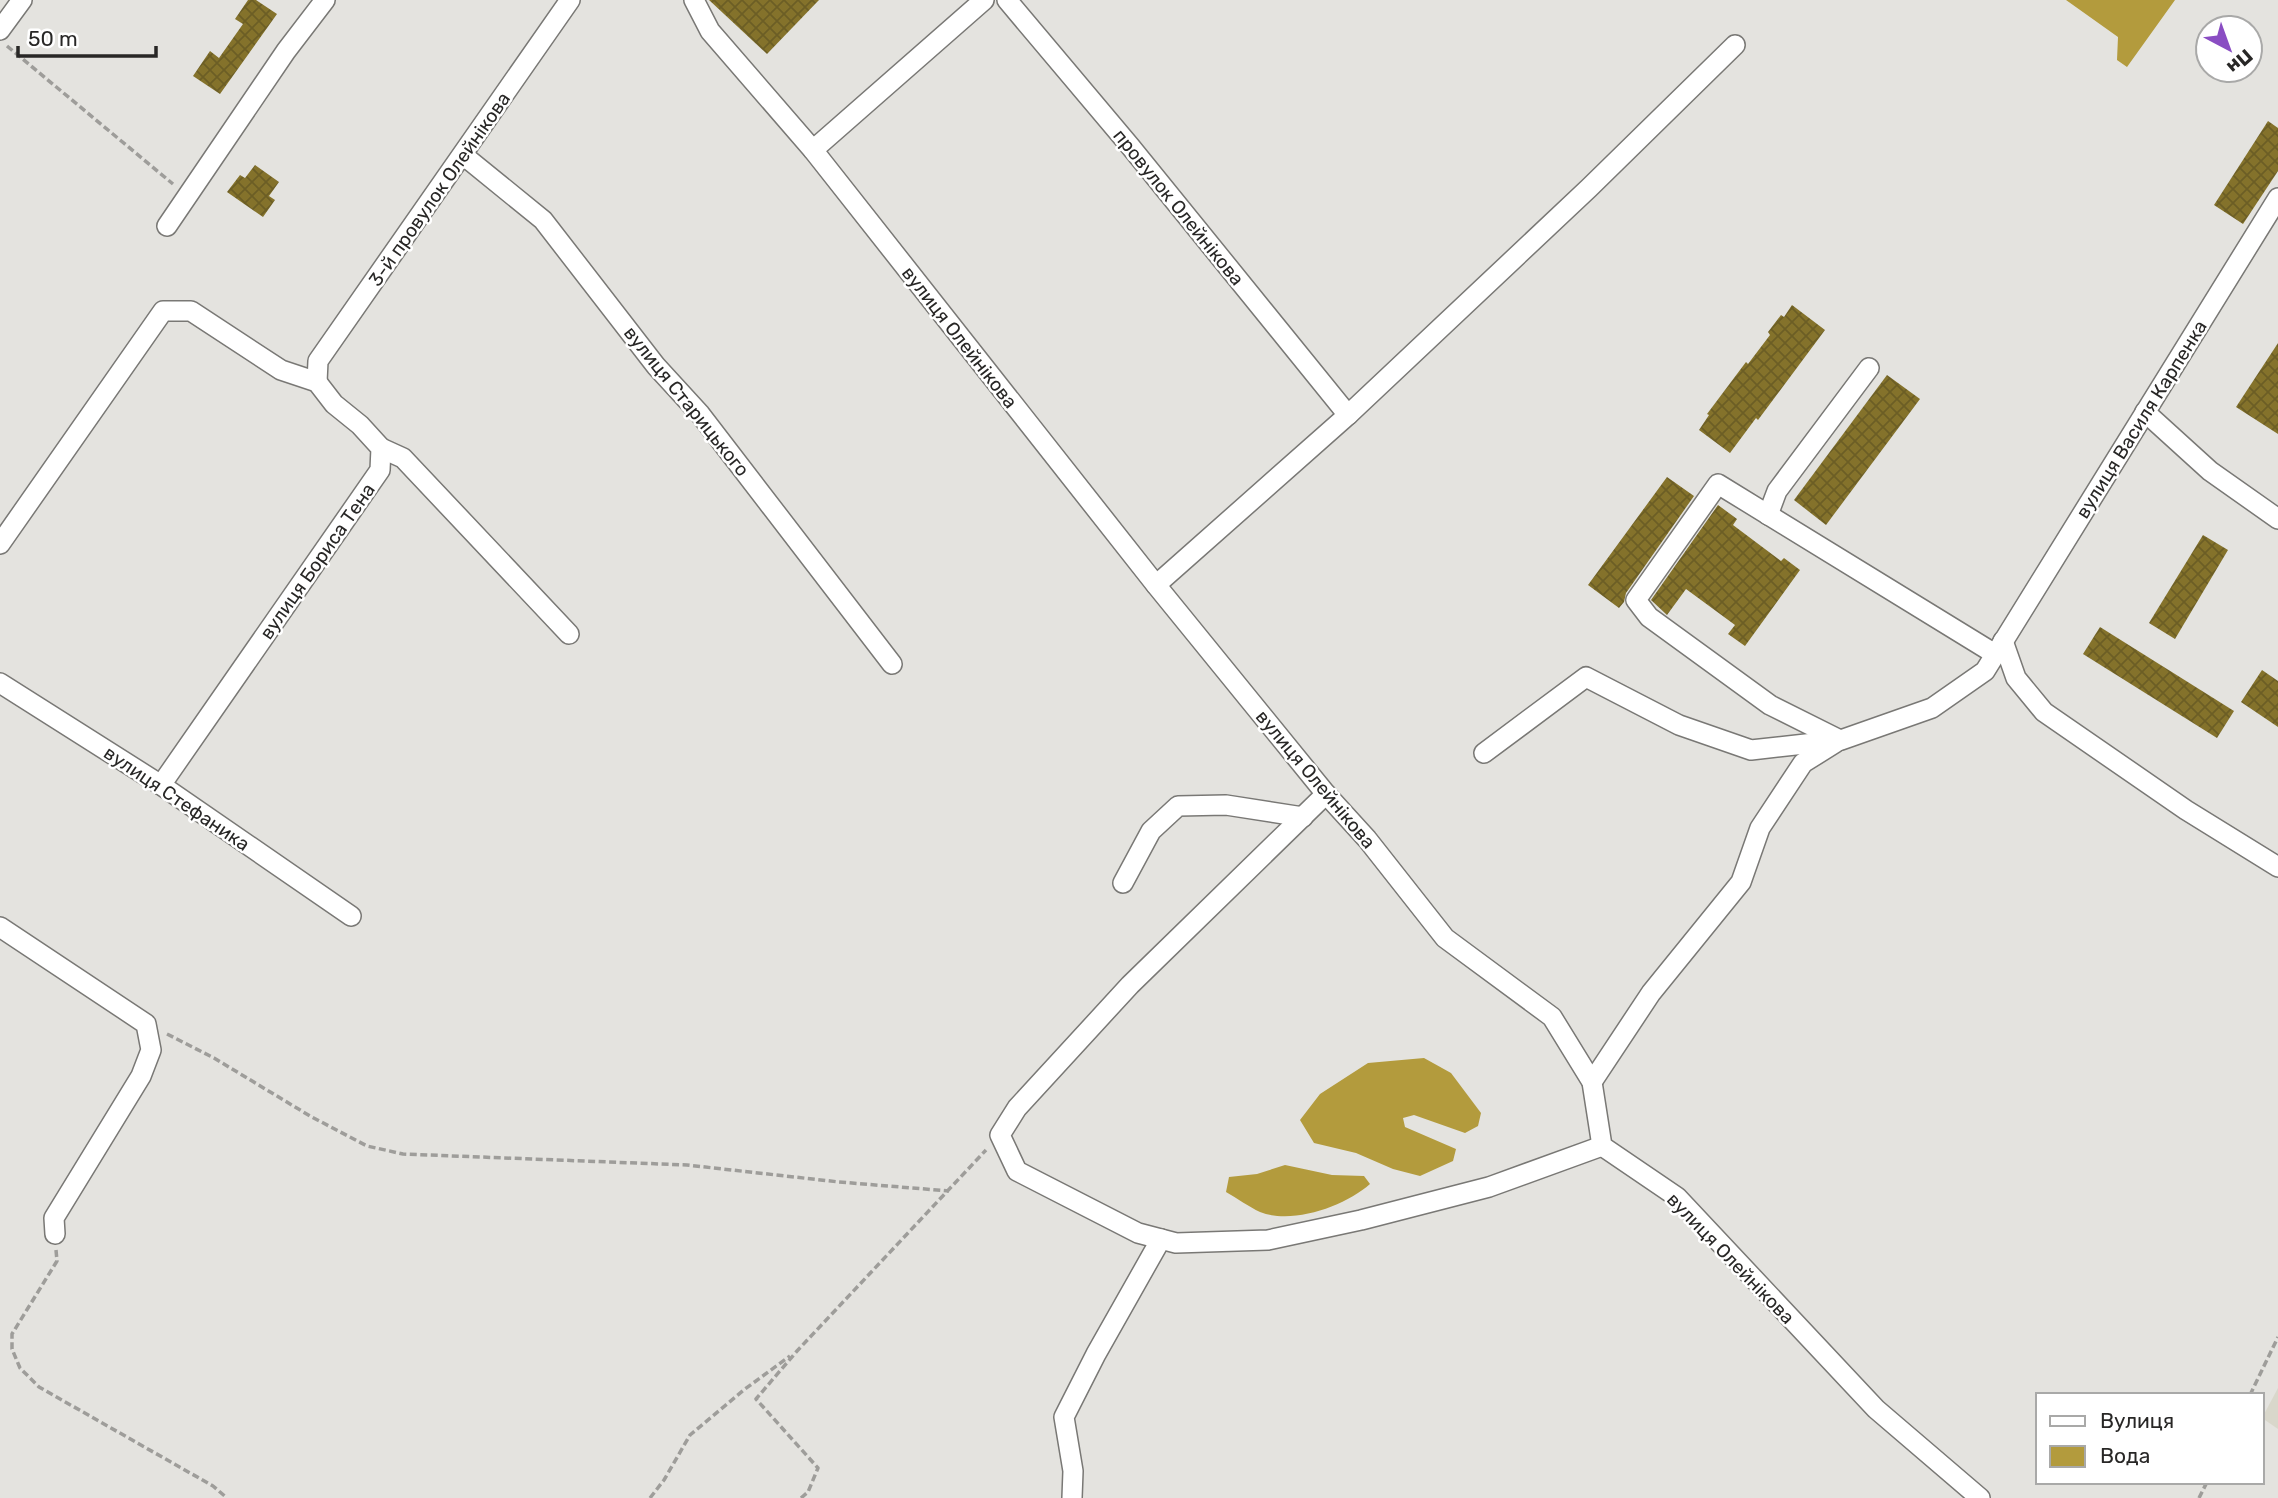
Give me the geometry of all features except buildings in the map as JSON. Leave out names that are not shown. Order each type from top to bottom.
[{"type":"street","points":[[0,30],[22,0]]},
{"type":"street","points":[[167,226],[286,51],[325,0]]},
{"type":"street","name":"3-й провулок Олейнікова","points":[[317,382],[318,361],[570,0]]},
{"type":"street","name":"вулиця Олейнікова","points":[[694,0],[710,31],[813,150],[1156,585],[1326,794],[1367,839],[1445,938],[1552,1017],[1592,1082],[1602,1146],[1677,1197],[1876,1409],[1980,1498]]},
{"type":"street","points":[[813,150],[984,0]]},
{"type":"street","name":"провулок Олейнікова","points":[[1007,0],[1130,146],[1348,415]]},
{"type":"street","points":[[1156,585],[1348,415],[1589,188],[1735,45]]},
{"type":"street","name":"вулиця Старицького","points":[[463,155],[542,220],[656,366],[700,414],[892,664]]},
{"type":"street","name":"вулиця Василя Карпенка","points":[[1840,740],[1932,708],[1984,671],[2278,198]]},
{"type":"street","points":[[0,544],[163,311],[191,311],[281,370],[317,382],[334,404],[360,425],[381,448],[403,458],[569,634]]},
{"type":"street","points":[[1768,515],[1777,491],[1869,368]]},
{"type":"street","points":[[2145,412],[2210,471],[2278,519]]},
{"type":"street","name":"вулиця Бориса Тена","points":[[161,785],[380,470],[381,448]]},
{"type":"street","points":[[1840,740],[1770,705],[1649,617],[1636,600],[1717,484],[1999,647],[2016,678],[2045,712],[2186,810],[2278,867]]},
{"type":"street","points":[[1485,752],[1586,677],[1679,725],[1751,750],[1840,740]]},
{"type":"street","name":"вулиця Стефаника","points":[[0,683],[161,785],[351,916]]},
{"type":"street","points":[[1592,1082],[1651,993],[1741,882],[1760,828],[1803,763],[1840,740]]},
{"type":"street","points":[[1326,794],[1130,985],[1017,1108],[1000,1135],[1017,1171],[1138,1233],[1176,1243],[1268,1240],[1361,1220],[1489,1187],[1602,1146]]},
{"type":"street","points":[[1123,883],[1151,831],[1178,806],[1226,805],[1303,817]]},
{"type":"street","points":[[0,927],[146,1024],[151,1050],[141,1076],[54,1218],[55,1234]]},
{"type":"street","points":[[1072,1498],[1073,1471],[1064,1417],[1161,1239]]},
{"type":"path","points":[[0,40],[187,196]]},
{"type":"path","points":[[146,1024],[215,1058],[310,1116],[367,1146],[391,1152],[687,1165],[949,1191]]},
{"type":"path","points":[[801,1498],[808,1492],[818,1468],[756,1399],[797,1351],[1000,1135]]},
{"type":"path","points":[[55,1234],[57,1261],[12,1334],[12,1349],[20,1368],[39,1387],[213,1486],[227,1498]]},
{"type":"path","points":[[2251,1393],[2278,1337]]},
{"type":"path","points":[[650,1498],[691,1435],[745,1389],[797,1351]]},
{"type":"shaded area","points":[[2278,1388],[2278,1429],[2264,1419]]},
{"type":"water","points":[[2066,0],[2175,0],[2127,67],[2117,60],[2118,37]]},
{"type":"water","points":[[1424,1058],[1451,1073],[1481,1113],[1478,1126],[1465,1133],[1414,1115],[1403,1118],[1405,1127],[1456,1149],[1453,1161],[1420,1176],[1393,1169],[1356,1153],[1314,1143],[1300,1120],[1320,1094],[1368,1063]]},
{"type":"water","points":[[1285,1165],[1332,1175],[1364,1176],[1370,1184],[1333,1206],[1303,1215],[1288,1216],[1260,1212],[1226,1192],[1229,1177],[1257,1174]]}]
